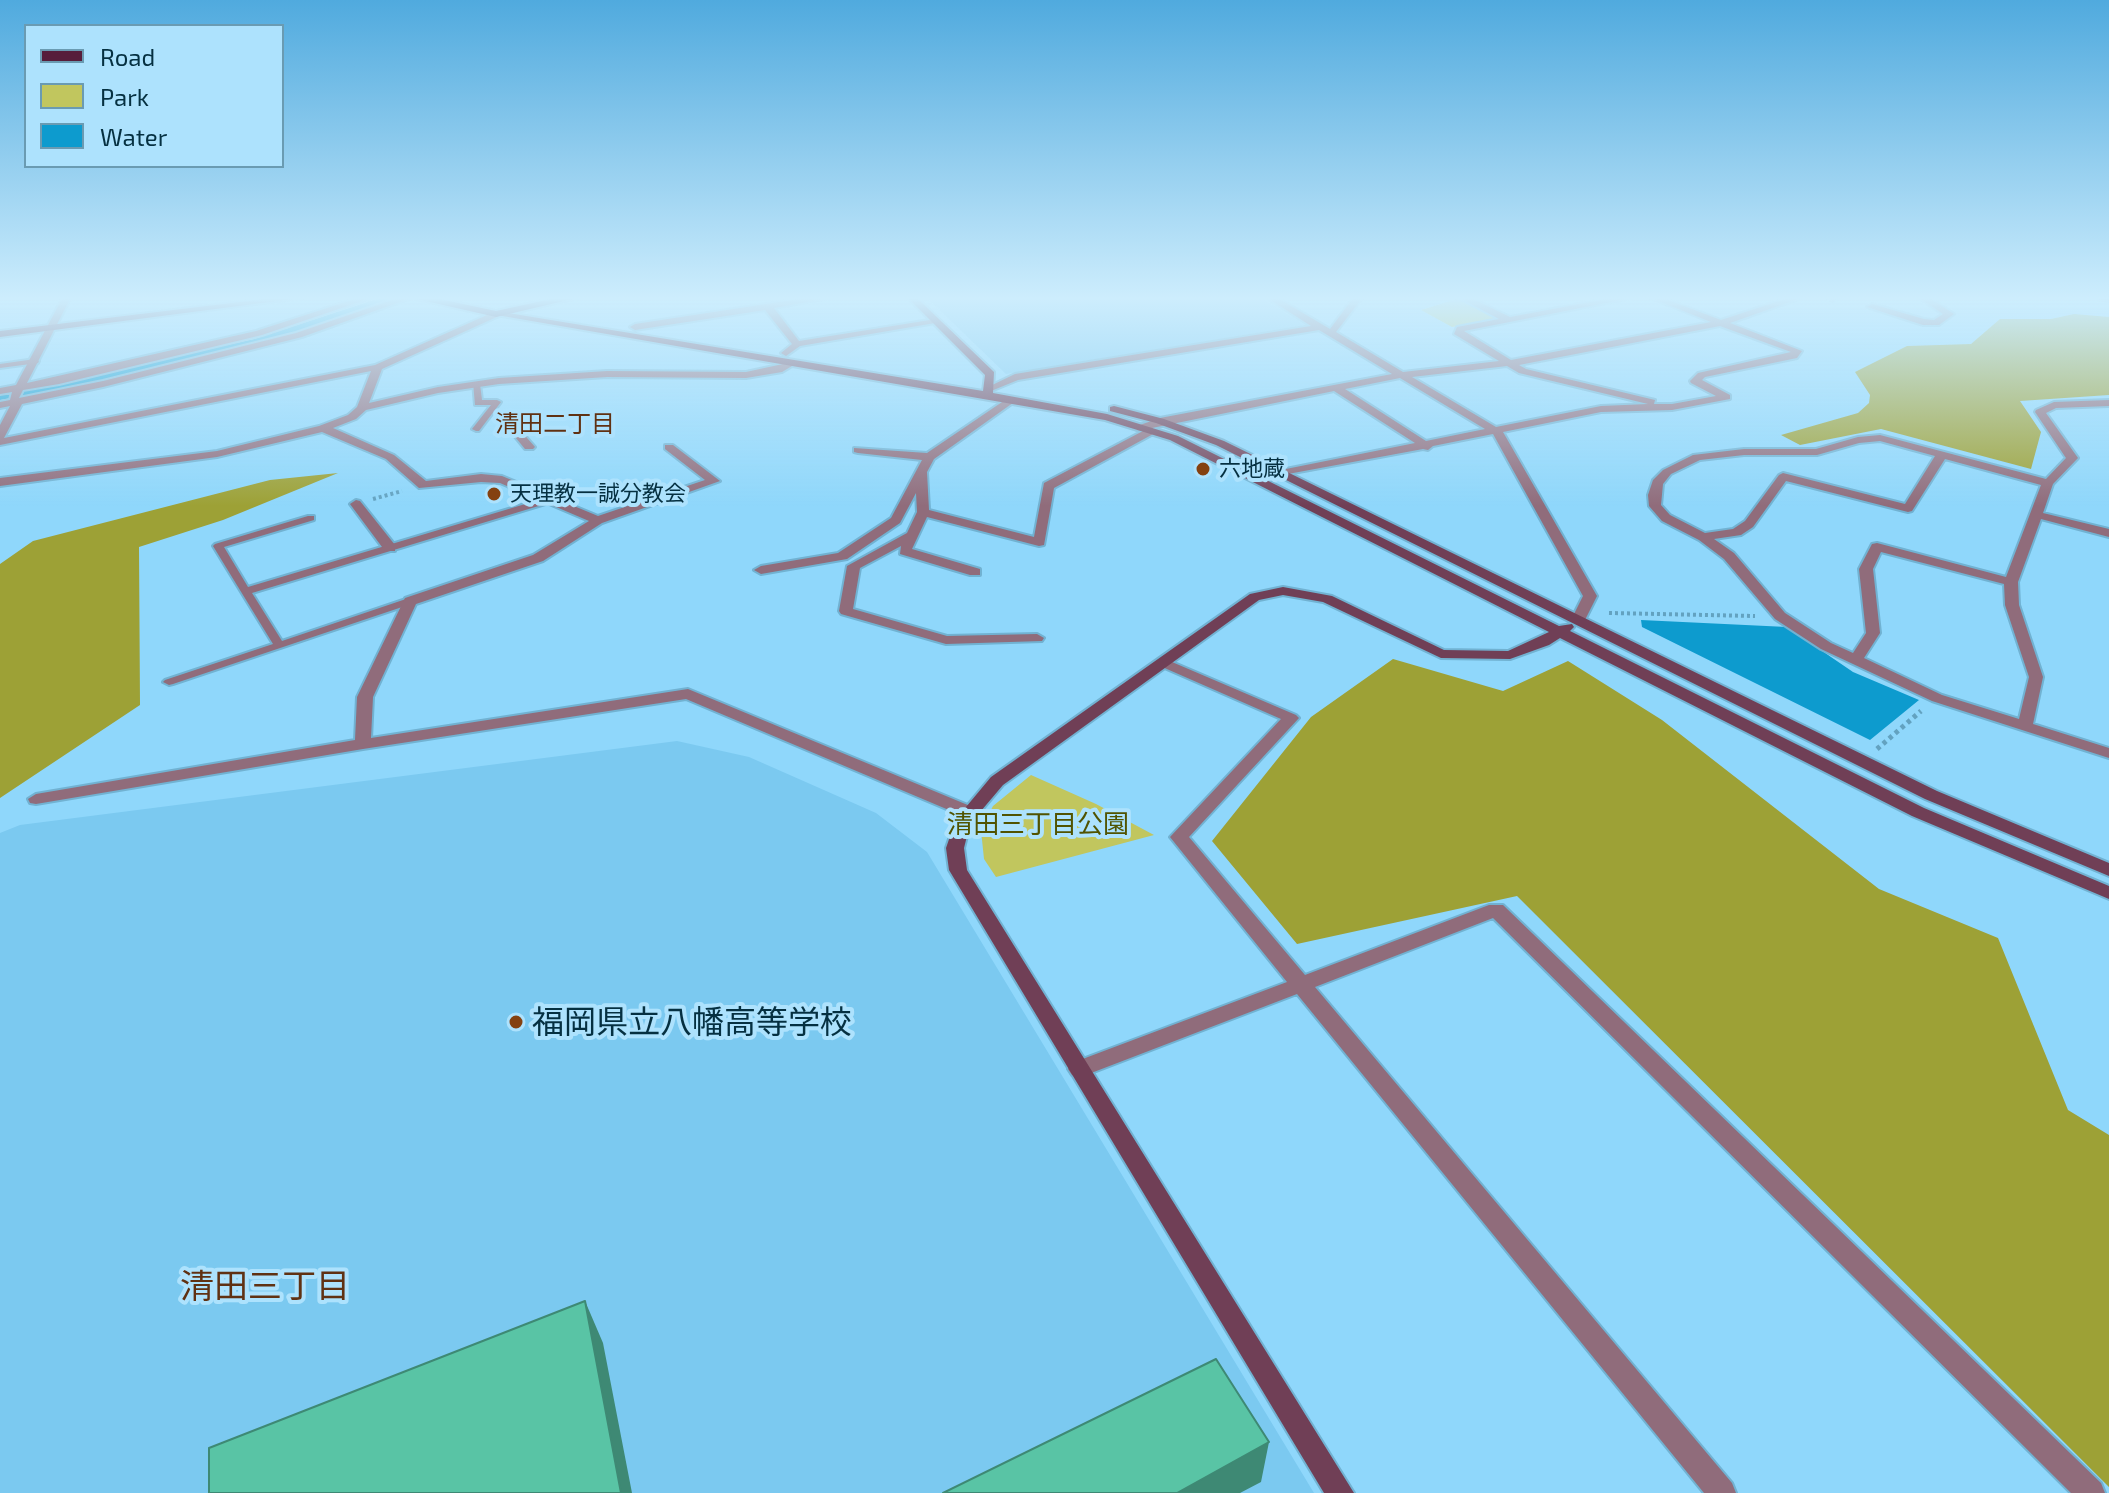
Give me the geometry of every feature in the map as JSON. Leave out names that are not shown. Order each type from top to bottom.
[{"type":"street","points":[[0,439],[32,367]]},
{"type":"street","points":[[0,405],[18,394],[126,367]]},
{"type":"street","points":[[0,391],[18,394],[148,367]]},
{"type":"street","points":[[0,439],[378,367]]},
{"type":"street","points":[[0,482],[217,454],[323,428],[352,417],[362,408],[378,367]]},
{"type":"street","points":[[362,408],[476,384],[570,374],[746,375],[778,370],[780,367]]},
{"type":"street","points":[[857,367],[1151,427],[1918,812],[2109,893]]},
{"type":"street","points":[[982,367],[990,374],[990,392]]},
{"type":"street","points":[[990,392],[1015,377],[1083,367]]},
{"type":"street","points":[[1340,1493],[958,870],[955,848],[969,812],[997,781],[1255,597],[1283,591],[1327,599],[1441,654],[1510,655],[1559,632],[1579,616],[1590,596],[1497,432],[1388,367]]},
{"type":"street","points":[[923,512],[1039,542],[1048,486],[1151,427],[1335,387],[1468,367]]},
{"type":"street","points":[[1514,367],[1672,407]]},
{"type":"street","points":[[1281,474],[1428,447],[1601,409],[1672,407],[1726,397],[1695,381],[1702,375],[1742,367]]},
{"type":"street","points":[[1335,387],[1428,447]]},
{"type":"street","points":[[990,392],[1012,400],[1107,417],[1220,443],[1579,616],[1862,762],[1931,795],[2109,870]]},
{"type":"street","points":[[761,570],[842,556],[896,520],[929,457],[1012,400]]},
{"type":"street","points":[[2025,725],[2036,677],[2012,605],[2011,582],[2048,483],[2072,458],[2040,412],[2054,405],[2108,403]]},
{"type":"street","points":[[323,428],[390,457],[423,485],[481,478],[502,480],[598,520]]},
{"type":"street","points":[[516,432],[529,447]]},
{"type":"street","points":[[2048,483],[1880,438],[1858,440],[1817,452],[1744,452],[1697,457],[1667,472],[1657,483],[1654,495],[1655,506],[1666,518],[1703,537],[1729,556],[1780,616],[1826,646],[1937,698],[2109,753]]},
{"type":"street","points":[[363,744],[365,697],[410,601],[538,558],[598,520],[714,481],[669,447]]},
{"type":"street","points":[[858,450],[929,457]]},
{"type":"street","points":[[1703,537],[1737,532],[1749,524],[1783,477],[1908,508],[1941,456]]},
{"type":"street","points":[[921,472],[923,512],[905,551],[975,572]]},
{"type":"street","points":[[356,504],[390,548]]},
{"type":"street","points":[[2038,515],[2109,533]]},
{"type":"street","points":[[912,535],[854,566],[846,611],[946,640],[1037,638]]},
{"type":"street","points":[[1856,659],[1873,633],[1866,569],[1877,547],[2011,582]]},
{"type":"street","points":[[1165,663],[1291,718],[1179,837],[1722,1493]]},
{"type":"street","points":[[36,799],[688,694],[969,812]]},
{"type":"street","points":[[1079,1069],[1496,910],[2091,1493]]},
{"type":"lane","points":[[476,384],[478,403],[497,402],[476,429]]},
{"type":"lane","points":[[246,591],[552,499]]},
{"type":"lane","points":[[279,645],[218,546],[311,518]]},
{"type":"lane","points":[[169,682],[410,601]]},
{"type":"path","points":[[1579,616],[1780,616]]},
{"type":"path","points":[[1862,762],[1937,698]]},
{"type":"shaded area","points":[[998,367],[1051,367],[1006,374]]},
{"type":"shaded area","points":[[1866,367],[2109,367],[2109,395],[2020,401],[2041,432],[2031,469],[1881,429],[1800,445],[1781,435],[1858,413],[1869,403],[1870,395],[1855,372]]},
{"type":"shaded area","points":[[338,473],[223,520],[139,547],[140,705],[0,798],[0,564],[33,541],[270,480]]},
{"type":"shaded area","points":[[1393,659],[1503,691],[1568,661],[1662,720],[1879,889],[1998,938],[2068,1110],[2109,1135],[2109,1487],[1517,896],[1297,944],[1212,841],[1311,717]]},
{"type":"shaded area","name":"福岡県立八幡高等学校","points":[[677,741],[749,757],[876,813],[927,852],[1314,1493],[0,1493],[0,833],[20,825]]},
{"type":"green space","name":"清田三丁目公園","points":[[1031,775],[1096,804],[1154,835],[996,877],[984,859],[981,830],[993,806]]},
{"type":"water","points":[[128,367],[158,367],[64,389],[0,400],[0,395]]},
{"type":"water","points":[[1641,620],[1787,627],[1853,672],[1919,700],[1870,740],[1642,627]]},
{"type":"building","points":[[585,1301],[621,1493],[209,1493],[209,1448]]},
{"type":"building","points":[[1216,1359],[1269,1442],[1177,1493],[943,1493]]},
{"type":"place","name":"六地蔵","points":[[1203,469]]},
{"type":"place","name":"天理教一誠分教会","points":[[494,494]]},
{"type":"place","name":"福岡県立八幡高等学校","points":[[516,1022]]},
{"type":"district","name":"清田二丁目","points":[[555,424]]},
{"type":"district","name":"清田三丁目","points":[[265,1287]]}]
